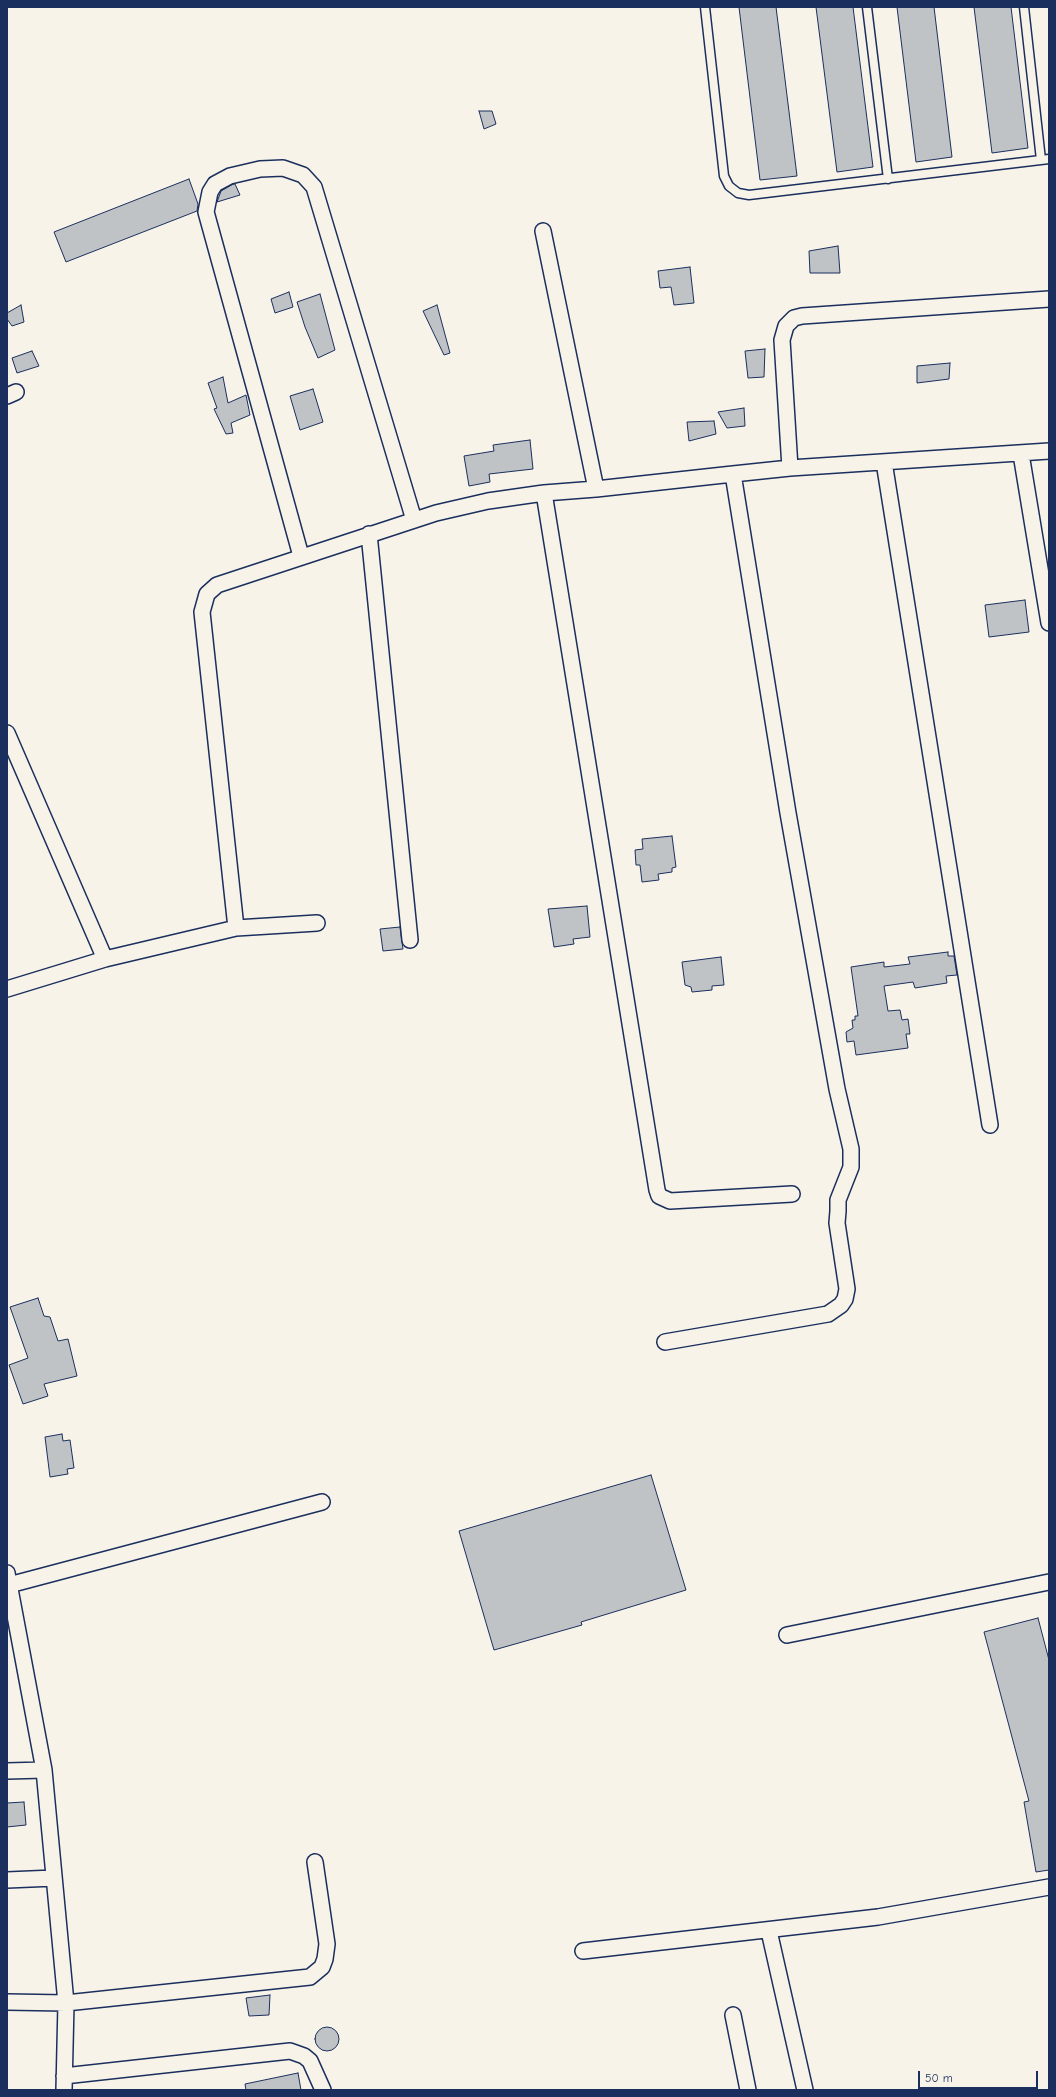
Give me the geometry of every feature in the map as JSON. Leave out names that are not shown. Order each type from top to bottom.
[{"type":"street","points":[[301,556],[206,212],[210,192],[215,184],[230,176],[260,169],[283,168],[303,175],[314,187],[414,520]]},
{"type":"street","points":[[543,231],[596,489]]},
{"type":"street","points":[[790,468],[782,340],[786,326],[794,318],[810,315],[1049,299]]},
{"type":"street","points":[[236,928],[202,612],[207,594],[217,585],[301,556],[414,520],[488,501],[544,493],[596,489],[790,468],[1049,451]]},
{"type":"street","points":[[1021,454],[1049,622]]},
{"type":"street","points":[[884,462],[990,1125]]},
{"type":"street","points":[[665,1342],[828,1314],[841,1305],[845,1299],[847,1289],[838,1217],[838,1200],[851,1168],[851,1149],[837,1089],[788,813],[733,474]]},
{"type":"street","points":[[544,493],[659,1196],[670,1202],[792,1194]]},
{"type":"street","points":[[369,534],[410,940]]},
{"type":"street","points":[[7,733],[105,959]]},
{"type":"street","points":[[7,989],[105,959],[236,928],[317,923]]},
{"type":"street","points":[[322,1502],[8,1579],[44,1770],[66,2003],[64,2083],[290,2051],[304,2056],[310,2061],[323,2090]]},
{"type":"street","points":[[787,1635],[1049,1582]]},
{"type":"street","points":[[7,1771],[44,1770]]},
{"type":"street","points":[[7,2002],[66,2003],[310,1977],[322,1967],[325,1959],[326,1944],[315,1862]]},
{"type":"street","points":[[7,1880],[54,1878]]},
{"type":"street","points":[[583,1951],[769,1931],[878,1917],[1049,1887]]},
{"type":"street","points":[[769,1931],[805,2090]]},
{"type":"street","points":[[733,2015],[748,2090]]},
{"type":"lane","points":[[705,7],[724,176],[733,190],[738,193],[749,195],[1045,160],[1024,7]]},
{"type":"lane","points":[[867,7],[888,179]]},
{"type":"building","points":[[739,7],[776,7],[797,176],[760,180]]},
{"type":"building","points":[[816,7],[853,7],[873,167],[837,172]]},
{"type":"building","points":[[897,7],[934,7],[952,157],[916,162]]},
{"type":"building","points":[[974,7],[1011,7],[1028,148],[992,153]]},
{"type":"building","points":[[479,111],[492,111],[496,124],[484,129]]},
{"type":"building","points":[[189,179],[198,204],[197,211],[66,262],[54,232]]},
{"type":"building","points":[[235,184],[240,195],[217,202],[221,191]]},
{"type":"building","points":[[838,246],[840,273],[810,273],[809,251]]},
{"type":"building","points":[[690,267],[694,303],[674,305],[671,287],[660,288],[658,271]]},
{"type":"building","points":[[289,292],[293,307],[275,313],[271,299]]},
{"type":"building","points":[[320,294],[335,350],[318,358],[305,327],[297,302]]},
{"type":"building","points":[[21,305],[24,322],[12,326],[7,319],[7,313]]},
{"type":"building","points":[[437,305],[450,353],[444,355],[423,311]]},
{"type":"building","points":[[765,349],[764,377],[748,378],[745,351]]},
{"type":"building","points":[[32,351],[39,366],[17,373],[12,358]]},
{"type":"building","points":[[950,363],[949,379],[917,383],[917,366]]},
{"type":"building","points":[[223,377],[228,403],[246,395],[250,415],[231,423],[233,433],[226,434],[214,409],[217,408],[208,383]]},
{"type":"building","points":[[313,389],[323,422],[300,430],[290,396]]},
{"type":"building","points":[[744,408],[745,426],[727,428],[718,412]]},
{"type":"building","points":[[714,421],[716,434],[689,441],[687,422]]},
{"type":"building","points":[[530,440],[533,469],[489,474],[490,482],[469,486],[464,456],[494,451],[493,445]]},
{"type":"building","points":[[1025,600],[1029,632],[989,637],[985,605]]},
{"type":"building","points":[[672,836],[676,867],[672,868],[672,872],[658,874],[659,880],[642,882],[640,865],[636,865],[635,850],[643,849],[642,839]]},
{"type":"building","points":[[587,906],[590,937],[573,939],[574,944],[554,947],[548,909]]},
{"type":"building","points":[[400,927],[403,949],[383,951],[380,929]]},
{"type":"building","points":[[948,952],[948,956],[954,956],[957,975],[946,976],[947,983],[915,988],[913,982],[884,986],[888,1011],[900,1010],[902,1020],[908,1019],[910,1034],[906,1034],[908,1048],[856,1055],[854,1041],[847,1042],[846,1032],[853,1028],[852,1020],[855,1020],[855,1016],[858,1016],[851,967],[884,962],[884,967],[910,964],[908,957]]},
{"type":"building","points":[[721,957],[724,985],[712,986],[712,990],[692,992],[691,987],[685,985],[682,962]]},
{"type":"building","points":[[38,1298],[44,1316],[50,1317],[58,1341],[68,1339],[77,1376],[44,1384],[48,1396],[23,1404],[9,1365],[28,1358],[10,1307]]},
{"type":"building","points":[[62,1434],[63,1441],[70,1440],[74,1468],[67,1469],[68,1474],[50,1477],[45,1437]]},
{"type":"building","points":[[651,1475],[686,1590],[581,1622],[582,1625],[494,1650],[459,1531]]},
{"type":"building","points":[[1038,1618],[1049,1660],[1049,1870],[1036,1872],[1024,1802],[1029,1801],[984,1632]]},
{"type":"building","points":[[24,1802],[26,1825],[7,1827],[7,1803]]},
{"type":"building","points":[[270,1995],[269,2015],[249,2016],[246,1998]]},
{"type":"building","points":[[327,2027],[332,2028],[338,2034],[338,2044],[332,2050],[327,2051],[322,2050],[316,2044],[315,2039],[316,2034],[322,2028]]},
{"type":"building","points":[[298,2073],[301,2090],[246,2090],[245,2084]]}]
